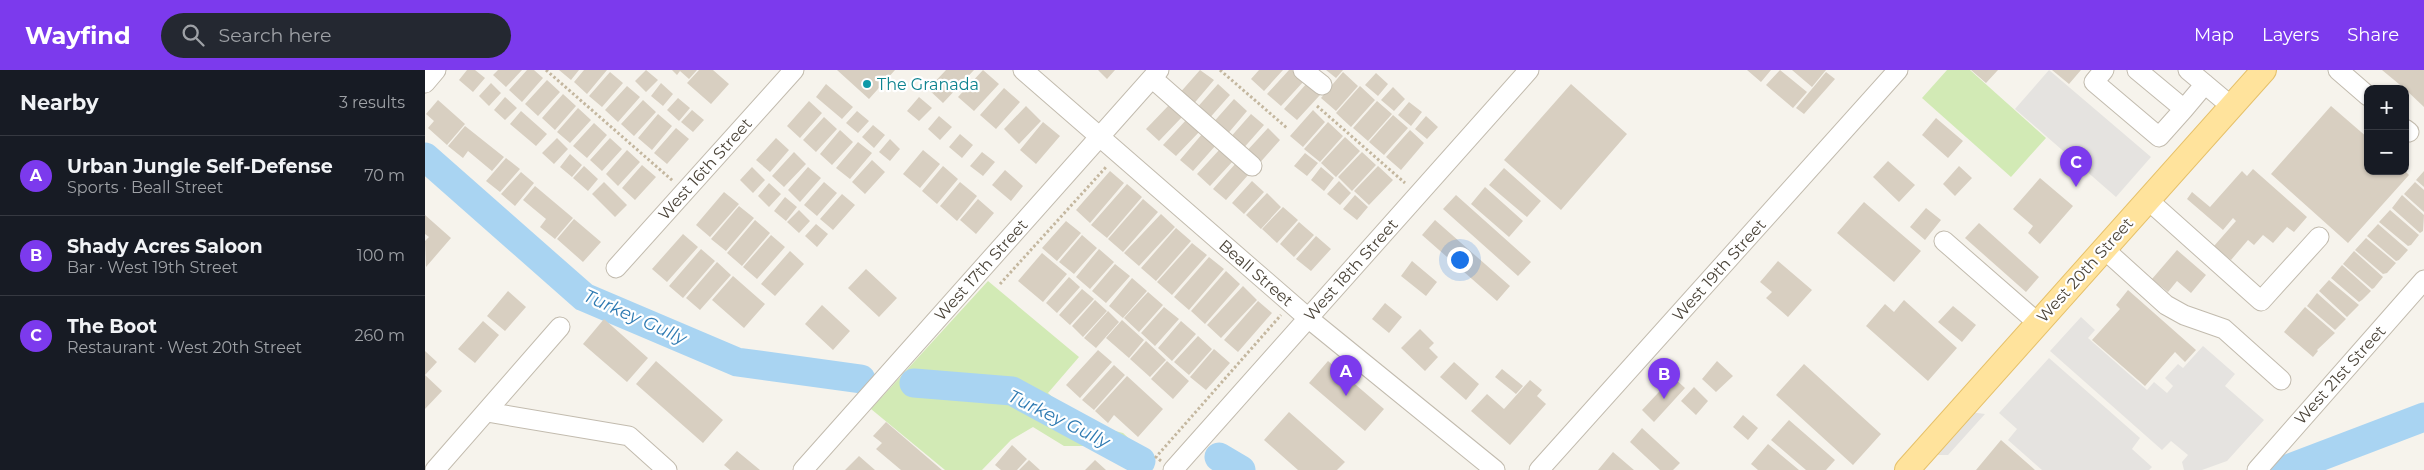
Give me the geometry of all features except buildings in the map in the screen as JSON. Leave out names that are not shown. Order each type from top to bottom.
[{"type":"main road","name":"West 20th Street","points":[[1907,470],[2260,72]]},
{"type":"street","points":[[425,83],[437,70]]},
{"type":"street","name":"West 16th Street","points":[[616,268],[794,70]]},
{"type":"street","name":"Beall Street","points":[[1023,70],[1308,318],[1495,470]]},
{"type":"street","points":[[1303,70],[1322,85]]},
{"type":"street","name":"West 19th Street","points":[[1539,470],[1898,70]]},
{"type":"street","points":[[2105,70],[2094,82],[2159,137],[2205,84]]},
{"type":"street","points":[[2137,70],[2184,109]]},
{"type":"street","points":[[2188,70],[2231,106]]},
{"type":"street","points":[[2338,70],[2364,93]]},
{"type":"street","name":"West 18th Street","points":[[1168,467],[1308,318],[1523,72]]},
{"type":"street","points":[[1155,74],[1252,166]]},
{"type":"street","name":"West 17th Street","points":[[803,470],[1155,74]]},
{"type":"street","points":[[2148,200],[2261,301],[2319,237]]},
{"type":"street","points":[[1944,241],[2038,323]]},
{"type":"street","points":[[2104,249],[2166,304],[2184,315],[2224,329],[2281,380]]},
{"type":"street","name":"West 21st Street","points":[[2257,470],[2424,280]]},
{"type":"street","points":[[435,470],[560,327]]},
{"type":"street","points":[[487,412],[629,436],[667,470]]},
{"type":"path","points":[[546,70],[685,191]]},
{"type":"path","points":[[1220,70],[1287,128]]},
{"type":"path","points":[[1317,106],[1418,194]]},
{"type":"path","points":[[1000,284],[1109,164]]},
{"type":"path","points":[[1168,467],[1155,457],[1282,314]]},
{"type":"green space","points":[[1947,70],[1970,70],[2046,138],[2011,177],[1922,98]]},
{"type":"green space","points":[[988,281],[1079,357],[1048,393],[1080,422],[1123,433],[1150,458],[1139,470],[1132,470],[1098,446],[1064,446],[1033,427],[1011,440],[982,470],[945,470],[871,409]]},
{"type":"shaded area","points":[[2049,70],[2151,157],[2116,197],[2015,109]]},
{"type":"shaded area","points":[[2081,317],[2095,330],[2088,338],[2147,390],[2154,382],[2167,393],[2173,386],[2165,378],[2178,364],[2183,368],[2203,346],[2235,374],[2225,386],[2264,420],[2227,461],[2202,470],[2184,470],[2182,462],[2188,455],[2171,441],[2162,450],[2050,351]]},
{"type":"shaded area","points":[[2049,358],[2140,438],[2132,449],[2152,467],[2149,470],[2042,470],[2008,440],[2017,429],[1999,413]]},
{"type":"shaded area","points":[[1970,412],[1985,414],[1948,455],[1932,455]]},
{"type":"waterway","name":"Turkey Gully","points":[[425,157],[584,297],[737,362],[861,379]]},
{"type":"waterway","name":"Turkey Gully","points":[[914,383],[1012,391],[1141,461]]},
{"type":"waterway","name":"Turkey Gully","points":[[2285,470],[2424,417]]},
{"type":"waterway","name":"Turkey Gully","points":[[1219,457],[1241,470]]},
{"type":"place","name":"The Granada","points":[[867,84]]},
{"type":"place","name":"The Boot","points":[[2076,187]]},
{"type":"place","name":"Urban Jungle Self-Defense","points":[[1346,396]]},
{"type":"place","name":"Shady Acres Saloon","points":[[1664,399]]}]
